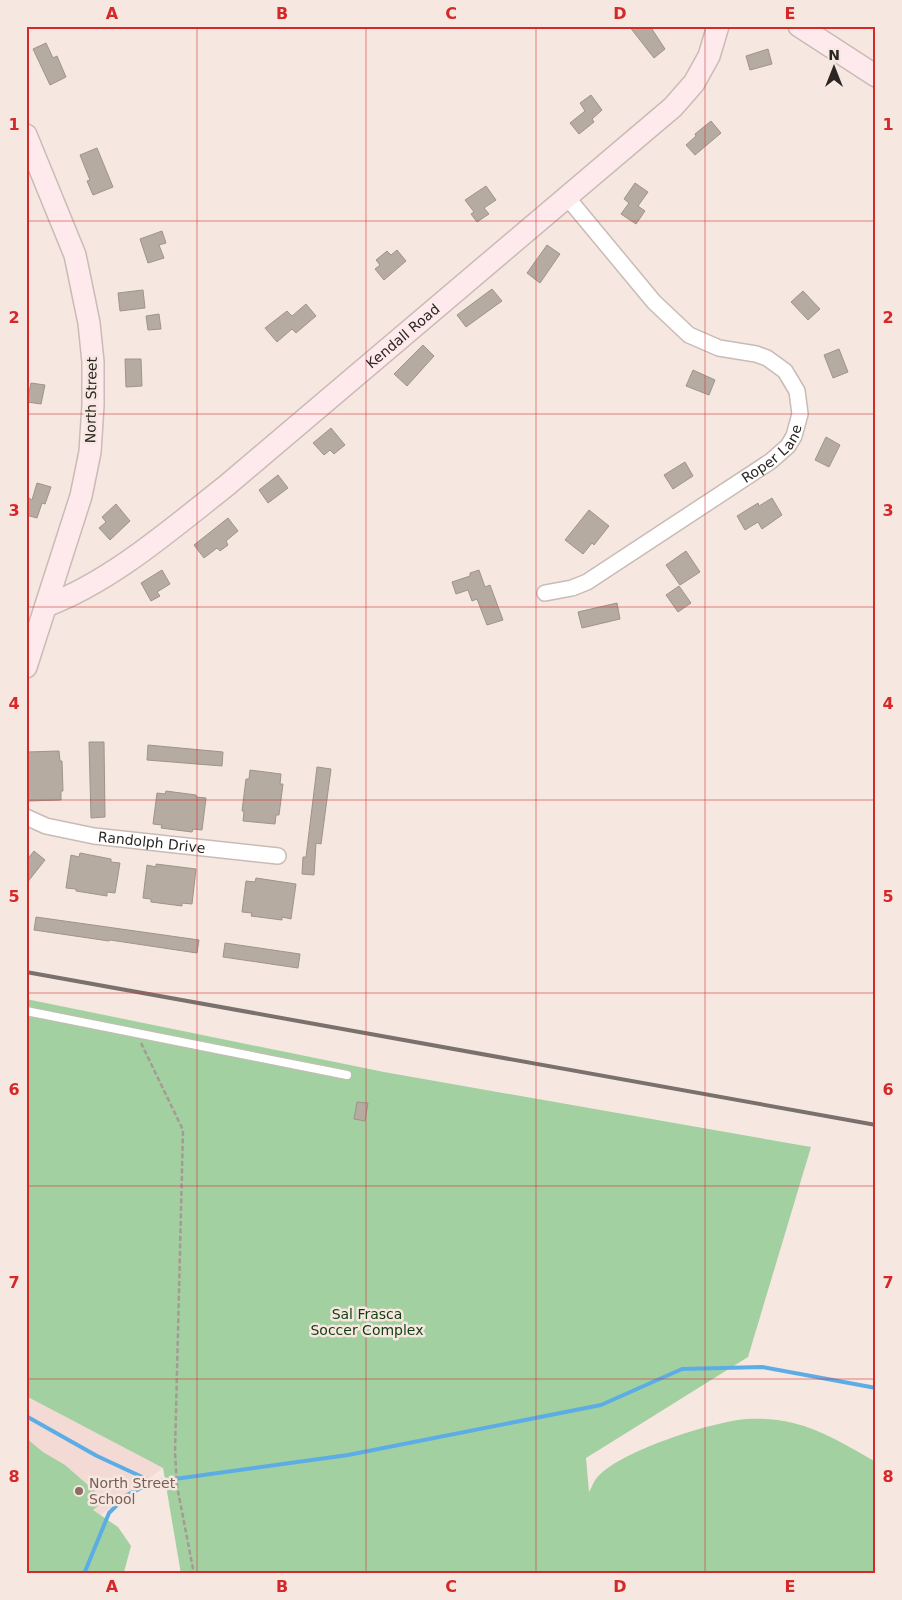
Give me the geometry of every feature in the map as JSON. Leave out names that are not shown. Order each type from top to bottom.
[{"type":"street","name":"Kendall Road","points":[[46,606],[64,600],[99,581],[191,514],[673,107],[694,83],[709,56],[718,26]]},
{"type":"street","points":[[799,26],[876,76]]},
{"type":"street","name":"North Street","points":[[26,135],[75,255],[89,322],[93,405],[90,452],[81,496],[26,667]]},
{"type":"street","name":"Roper Lane","points":[[545,593],[572,588],[588,582],[771,461],[788,446],[796,431],[800,414],[800,402],[797,391],[785,372],[767,358],[756,354],[719,348],[689,335],[654,302],[566,196]]},
{"type":"street","name":"Randolph Drive","points":[[26,817],[46,826],[85,834],[278,856]]},
{"type":"lane","points":[[26,1011],[137,1035],[347,1075]]},
{"type":"path","points":[[137,1035],[183,1130],[175,1452],[177,1486],[194,1574]]},
{"type":"shaded area","name":"North Street School","points":[[26,1396],[163,1468],[100,1515],[78,1574],[26,1574]]},
{"type":"green space","name":"Sal Frasca Soccer Complex","points":[[26,999],[384,1072],[811,1147],[748,1357],[586,1458],[589,1492],[596,1479],[623,1459],[667,1440],[712,1425],[747,1419],[764,1419],[804,1426],[836,1440],[876,1462],[876,1574],[181,1574],[163,1468],[26,1396]]},
{"type":"green space","points":[[26,1438],[43,1452],[65,1465],[105,1500],[93,1510],[118,1527],[131,1546],[125,1574],[26,1574],[26,1491],[28,1479],[26,1477]]},
{"type":"building","points":[[629,26],[650,26],[665,49],[654,58]]},
{"type":"building","points":[[46,43],[53,58],[57,56],[66,77],[50,85],[33,49]]},
{"type":"building","points":[[768,49],[772,64],[750,70],[746,56]]},
{"type":"building","points":[[591,95],[602,110],[592,119],[594,122],[579,134],[570,123],[585,111],[580,103]]},
{"type":"building","points":[[711,121],[721,133],[695,155],[686,145],[696,136],[695,134]]},
{"type":"building","points":[[97,148],[113,187],[93,195],[87,181],[90,180],[80,155]]},
{"type":"building","points":[[635,183],[648,192],[638,206],[645,211],[636,224],[621,214],[629,203],[624,199]]},
{"type":"building","points":[[486,186],[496,200],[484,208],[489,214],[477,222],[471,214],[474,212],[465,200]]},
{"type":"building","points":[[162,231],[166,243],[159,245],[164,258],[148,263],[140,239]]},
{"type":"building","points":[[547,245],[560,254],[540,283],[527,273]]},
{"type":"building","points":[[397,250],[406,261],[384,280],[375,269],[380,265],[376,260],[387,251],[391,255]]},
{"type":"building","points":[[492,289],[502,301],[466,327],[457,315]]},
{"type":"building","points":[[143,290],[145,308],[120,311],[118,293]]},
{"type":"building","points":[[803,291],[820,309],[808,320],[791,302]]},
{"type":"building","points":[[306,304],[316,316],[296,333],[292,329],[277,342],[265,328],[287,311],[292,316]]},
{"type":"building","points":[[159,314],[161,329],[148,330],[146,316]]},
{"type":"building","points":[[423,345],[434,356],[407,386],[394,374]]},
{"type":"building","points":[[839,349],[848,372],[833,378],[824,355]]},
{"type":"building","points":[[125,359],[141,359],[142,386],[126,387]]},
{"type":"building","points":[[693,370],[715,380],[709,395],[686,386]]},
{"type":"building","points":[[31,383],[45,385],[41,404],[27,402]]},
{"type":"building","points":[[331,428],[345,445],[334,454],[330,450],[324,455],[313,443]]},
{"type":"building","points":[[826,437],[840,445],[829,467],[815,460]]},
{"type":"building","points":[[685,462],[693,476],[673,489],[664,475]]},
{"type":"building","points":[[278,475],[288,488],[268,503],[259,490]]},
{"type":"building","points":[[37,483],[51,487],[45,504],[42,503],[37,518],[26,515],[26,506],[29,498],[32,500]]},
{"type":"building","points":[[772,498],[782,515],[762,529],[758,522],[745,530],[737,516],[758,503],[759,506]]},
{"type":"building","points":[[116,504],[130,521],[110,540],[99,528],[106,522],[102,517]]},
{"type":"building","points":[[589,510],[609,526],[594,545],[592,543],[583,554],[565,540]]},
{"type":"building","points":[[228,518],[238,531],[226,541],[228,545],[220,551],[217,548],[204,558],[194,545]]},
{"type":"building","points":[[686,551],[700,572],[680,585],[666,565]]},
{"type":"building","points":[[162,570],[170,584],[157,592],[160,596],[151,601],[141,583]]},
{"type":"building","points":[[479,570],[485,587],[490,585],[503,620],[487,625],[477,599],[472,601],[468,590],[456,594],[452,582],[470,576],[470,573]]},
{"type":"building","points":[[679,586],[691,603],[678,612],[666,595]]},
{"type":"building","points":[[617,603],[620,619],[582,628],[578,612]]},
{"type":"building","points":[[89,742],[104,742],[105,817],[91,818]]},
{"type":"building","points":[[148,745],[223,752],[222,766],[147,760]]},
{"type":"building","points":[[59,751],[60,761],[62,761],[63,791],[61,791],[61,800],[28,801],[28,793],[26,793],[27,752]]},
{"type":"building","points":[[317,767],[331,769],[321,844],[316,843],[314,875],[302,874],[303,857],[306,857]]},
{"type":"building","points":[[250,770],[281,774],[280,784],[283,784],[279,815],[276,815],[275,824],[243,821],[244,811],[242,811],[246,779],[249,779]]},
{"type":"building","points":[[166,791],[206,798],[202,830],[193,829],[192,832],[161,828],[162,825],[153,824],[157,793],[165,794]]},
{"type":"building","points":[[34,851],[45,860],[26,884],[26,861]]},
{"type":"building","points":[[80,853],[111,859],[111,862],[120,863],[115,893],[107,892],[107,896],[66,888],[71,855],[79,857]]},
{"type":"building","points":[[156,864],[196,869],[192,904],[182,903],[182,906],[151,902],[151,899],[143,898],[147,865],[156,867]]},
{"type":"building","points":[[256,878],[296,884],[291,919],[282,917],[282,920],[251,916],[252,913],[242,912],[246,881],[255,882]]},
{"type":"building","points":[[36,917],[199,940],[197,953],[34,930]]},
{"type":"building","points":[[225,943],[300,954],[298,968],[223,957]]},
{"type":"building","points":[[357,1102],[368,1103],[365,1121],[354,1119]]},
{"type":"waterway","points":[[84,1574],[109,1513],[127,1495],[153,1482],[348,1455],[601,1405],[682,1369],[762,1367],[876,1388]]},
{"type":"waterway","points":[[26,1416],[97,1456],[153,1482]]},
{"type":"railway","points":[[26,972],[876,1125]]},
{"type":"place","name":"North Street School","points":[[79,1491]]}]
